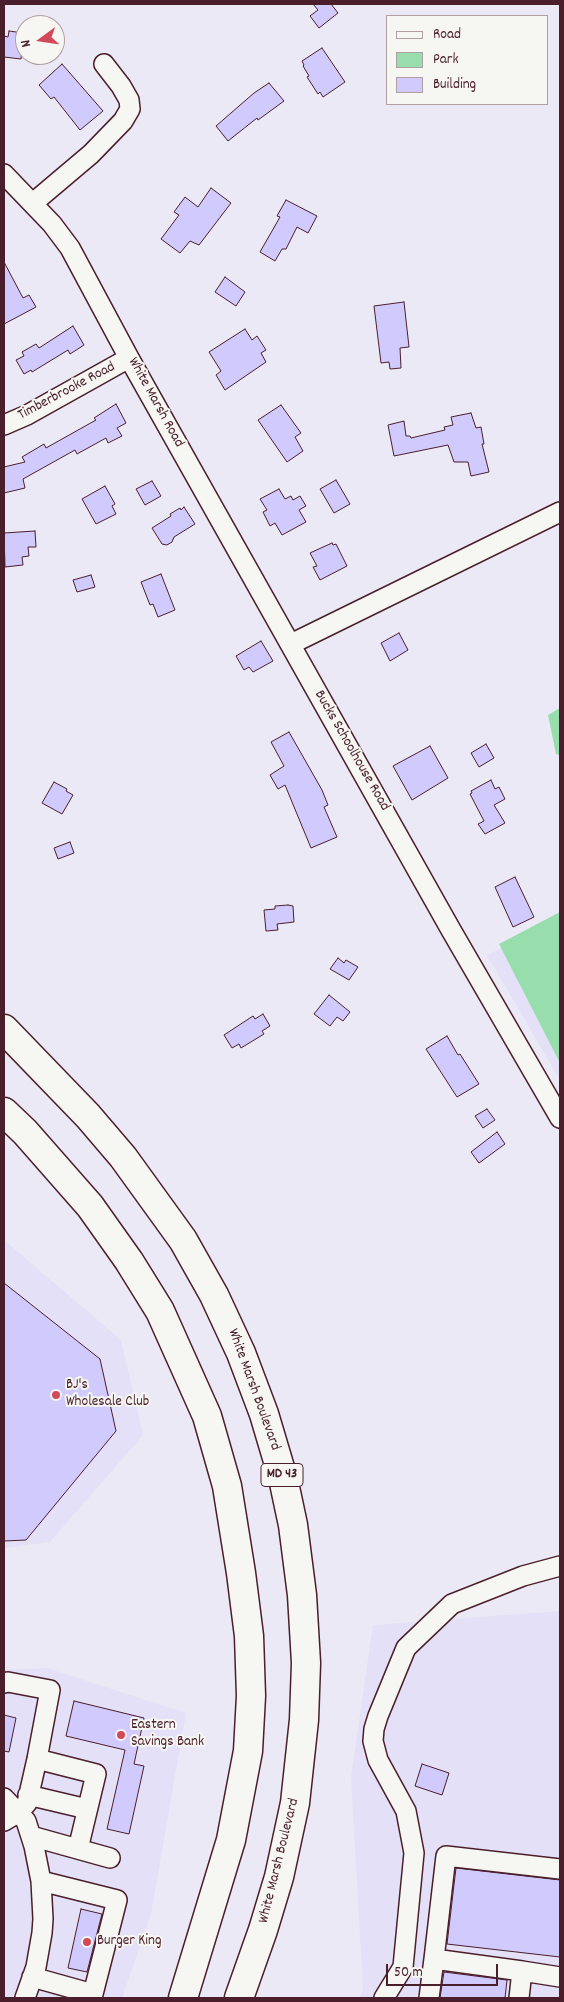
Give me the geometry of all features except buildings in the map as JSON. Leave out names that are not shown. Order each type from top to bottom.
[{"type":"highway","name":"White Marsh Boulevard","points":[[4,1029],[88,1116],[117,1150],[150,1192],[183,1240],[214,1295],[242,1354],[264,1414],[283,1478],[294,1532],[302,1595],[306,1663],[304,1720],[295,1803],[281,1869],[270,1909],[238,1998]]},
{"type":"highway","points":[[4,1112],[90,1206],[129,1261],[160,1311],[207,1416],[227,1486],[249,1636],[251,1696],[248,1751],[231,1840],[183,1998]]},
{"type":"street","points":[[33,203],[91,154],[123,121],[130,108],[129,100],[121,86],[104,64]]},
{"type":"street","name":"White Marsh Road","points":[[4,174],[52,224],[70,248],[129,358],[291,644]]},
{"type":"street","name":"Timberbrooke Road","points":[[4,426],[129,358]]},
{"type":"street","points":[[291,644],[560,512]]},
{"type":"street","name":"Bucks Schoolhouse Road","points":[[291,644],[451,930],[560,1118]]},
{"type":"street","points":[[384,1998],[403,1967],[414,1852],[406,1812],[378,1760],[373,1740],[378,1716],[406,1648],[452,1604],[523,1576],[560,1566]]},
{"type":"street","points":[[4,1683],[8,1682],[50,1690],[27,1803],[11,1816]]},
{"type":"street","points":[[37,1759],[96,1774],[78,1850]]},
{"type":"street","points":[[28,1795],[87,1809]]},
{"type":"street","points":[[4,1798],[11,1816]]},
{"type":"street","points":[[11,1816],[26,1821],[41,1881],[43,1919],[36,1967],[25,1998]]},
{"type":"street","points":[[31,1836],[110,1858]]},
{"type":"street","points":[[430,1998],[446,1856],[560,1869]]},
{"type":"street","points":[[32,1978],[93,1996],[117,1900],[41,1881]]},
{"type":"street","points":[[434,1959],[560,1977]]},
{"type":"street","points":[[519,1998],[522,1972]]},
{"type":"shaded area","points":[[560,921],[560,1080],[487,955]]},
{"type":"shaded area","name":"BJ's Wholesale Club","points":[[4,1240],[121,1340],[143,1435],[50,1542],[4,1548]]},
{"type":"shaded area","points":[[560,1611],[560,1998],[359,1998],[363,1989],[351,1777],[373,1625]]},
{"type":"shaded area","points":[[47,1668],[186,1713],[151,1914],[122,1998],[4,1998],[4,1670]]},
{"type":"green space","points":[[560,708],[560,755],[556,754],[548,715]]},
{"type":"green space","points":[[560,912],[560,1063],[499,944]]},
{"type":"place","name":"BJ's Wholesale Club","points":[[56,1395]]},
{"type":"place","name":"Eastern Savings Bank","points":[[121,1735]]},
{"type":"place","name":"Burger King","points":[[87,1942]]}]
